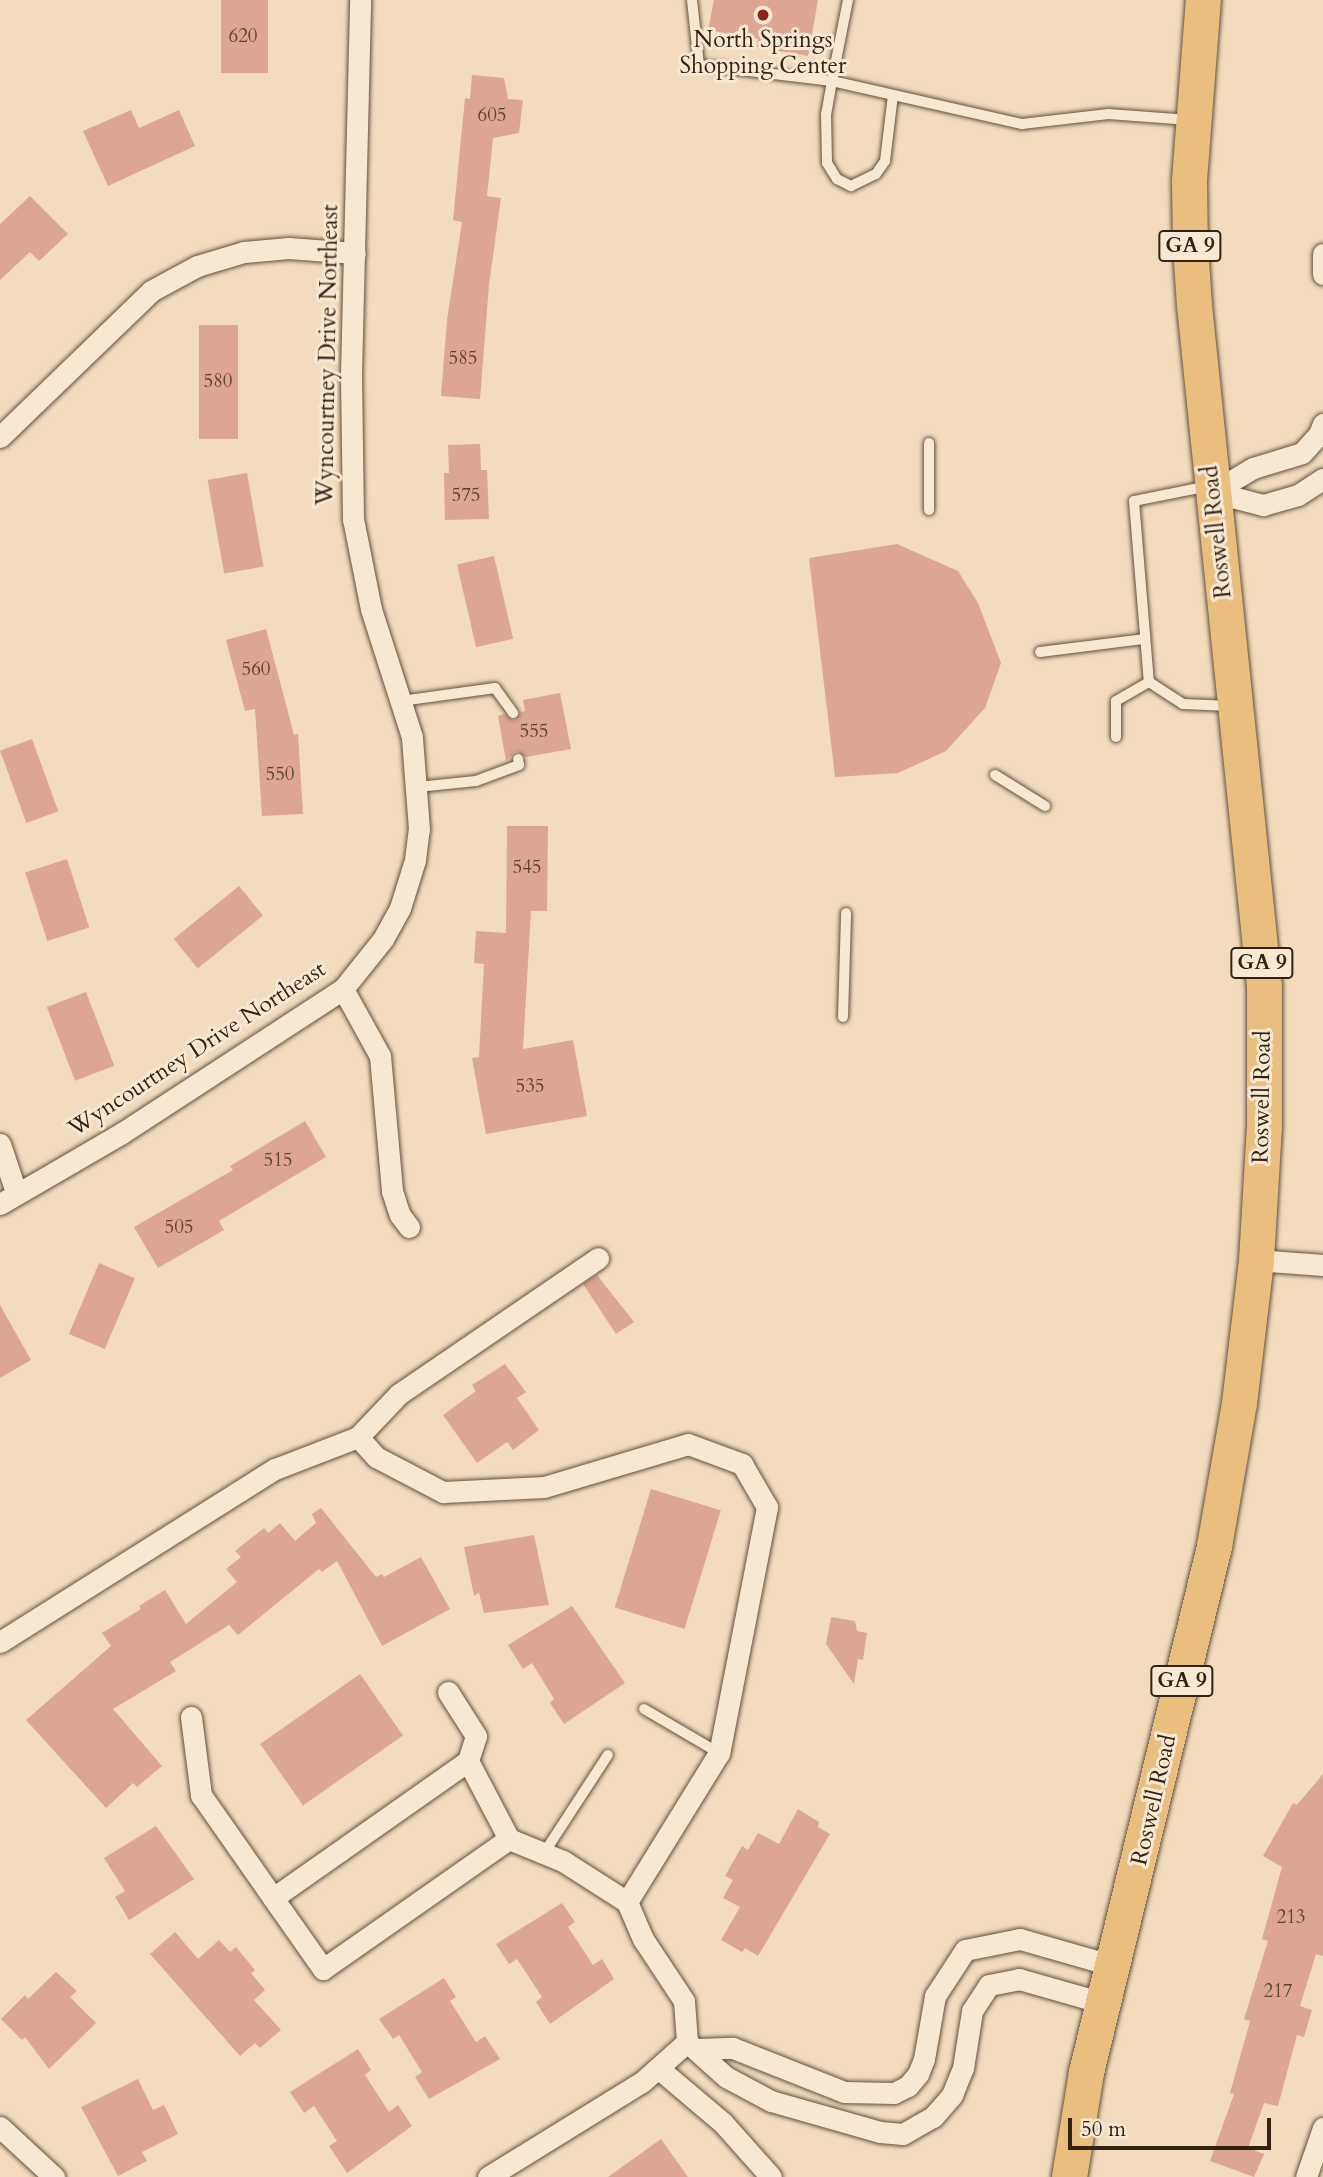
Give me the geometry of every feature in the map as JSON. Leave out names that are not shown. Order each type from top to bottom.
[{"type":"main road","name":"Roswell Road","points":[[1069,2177],[1086,2073],[1214,1546],[1239,1403],[1256,1260],[1264,1126],[1264,986],[1212,489],[1191,258],[1189,180],[1203,0]]},
{"type":"street","name":"Wyncourtney Drive Northeast","points":[[8,1198],[122,1133],[343,989],[383,940],[400,908],[415,860],[419,829],[418,787],[412,737],[370,609],[353,519],[350,452],[360,0]]},
{"type":"street","points":[[0,436],[151,291],[197,266],[244,252],[278,249],[355,253]]},
{"type":"street","points":[[1323,254],[1323,274]]},
{"type":"street","points":[[1212,489],[1253,468],[1302,453],[1319,434],[1323,424]]},
{"type":"street","points":[[1212,489],[1263,505],[1298,495],[1323,479]]},
{"type":"street","points":[[343,989],[380,1056],[393,1191],[401,1215],[409,1227]]},
{"type":"street","points":[[0,1144],[8,1198]]},
{"type":"street","points":[[0,1642],[275,1469],[358,1437],[399,1394],[597,1258]]},
{"type":"street","points":[[1256,1260],[1323,1265]]},
{"type":"street","points":[[358,1437],[376,1457],[443,1492],[544,1487],[688,1444],[742,1464],[767,1507],[719,1753],[627,1902]]},
{"type":"street","points":[[272,1898],[468,1761],[476,1736],[448,1692]]},
{"type":"street","points":[[191,1717],[201,1795],[323,1969],[509,1839]]},
{"type":"street","points":[[468,1761],[509,1839],[564,1861],[627,1902],[643,1939],[684,2001],[693,2046],[726,2077],[771,2101],[880,2132],[903,2134],[933,2117],[952,2095],[963,2068],[972,2011],[989,1985],[1019,1979],[1103,2004]]},
{"type":"street","points":[[488,2177],[642,2082],[658,2068],[693,2046],[733,2048],[844,2092],[894,2094],[908,2086],[918,2074],[924,2059],[935,1996],[965,1950],[1020,1939],[1114,1966]]},
{"type":"street","points":[[658,2068],[723,2123],[771,2177]]},
{"type":"street","points":[[0,2127],[54,2177]]},
{"type":"street","points":[[1306,2177],[1323,2128]]},
{"type":"lane","points":[[692,0],[699,65],[832,82],[1022,124],[1108,114],[1193,120]]},
{"type":"lane","points":[[848,0],[826,114],[827,163],[837,179],[851,186],[876,174],[885,161],[893,95]]},
{"type":"lane","points":[[929,443],[929,510]]},
{"type":"lane","points":[[1149,682],[1134,501],[1212,489]]},
{"type":"lane","points":[[1040,652],[1145,639]]},
{"type":"lane","points":[[1149,682],[1183,704],[1236,706]]},
{"type":"lane","points":[[1116,737],[1116,701],[1149,682]]},
{"type":"lane","points":[[401,701],[495,688],[513,713]]},
{"type":"lane","points":[[418,787],[476,781],[519,765],[518,759]]},
{"type":"lane","points":[[995,775],[1045,806]]},
{"type":"lane","points":[[843,1017],[846,913]]},
{"type":"lane","points":[[644,1709],[719,1753]]},
{"type":"lane","points":[[544,1853],[608,1755]]},
{"type":"building","points":[[221,0],[268,0],[268,73],[221,73]]},
{"type":"building","name":"North Springs Shopping Center","points":[[714,0],[818,0],[808,56],[757,47],[758,39],[708,30]]},
{"type":"building","points":[[472,75],[504,78],[508,99],[523,100],[519,133],[493,138],[487,196],[501,198],[489,285],[480,399],[441,396],[447,320],[462,222],[453,220],[465,98],[470,99]]},
{"type":"building","points":[[131,110],[139,128],[179,110],[195,146],[108,186],[83,131]]},
{"type":"building","points":[[30,196],[68,234],[39,261],[30,252],[0,280],[0,224]]},
{"type":"building","points":[[199,325],[238,325],[238,439],[199,439]]},
{"type":"building","points":[[480,444],[481,470],[487,470],[489,519],[445,520],[444,473],[449,473],[448,445]]},
{"type":"building","points":[[247,473],[263,567],[224,574],[208,480]]},
{"type":"building","points":[[897,544],[958,571],[978,603],[1001,663],[985,708],[946,751],[898,773],[835,777],[809,558]]},
{"type":"building","points":[[494,556],[513,639],[476,647],[457,565]]},
{"type":"building","points":[[266,629],[294,735],[298,734],[303,814],[262,816],[255,709],[245,711],[226,640]]},
{"type":"building","points":[[560,693],[571,749],[526,757],[516,751],[506,761],[498,716],[504,714],[514,721],[525,711],[523,700]]},
{"type":"building","points":[[32,739],[58,811],[26,823],[0,751]]},
{"type":"building","points":[[507,826],[548,826],[547,911],[531,911],[523,1049],[573,1040],[587,1116],[486,1134],[472,1058],[479,1057],[484,964],[474,963],[476,931],[506,933]]},
{"type":"building","points":[[67,859],[89,927],[47,941],[25,873]]},
{"type":"building","points":[[239,886],[263,916],[198,968],[174,939]]},
{"type":"building","points":[[86,992],[114,1066],[75,1081],[47,1007]]},
{"type":"building","points":[[305,1121],[326,1157],[219,1221],[224,1230],[158,1268],[134,1227],[233,1170],[230,1166]]},
{"type":"building","points":[[99,1263],[135,1278],[105,1349],[69,1334]]},
{"type":"building","points":[[597,1275],[634,1322],[616,1334],[583,1284]]},
{"type":"building","points":[[0,1305],[31,1360],[0,1378]]},
{"type":"building","points":[[505,1364],[526,1392],[517,1398],[539,1430],[513,1450],[507,1442],[477,1463],[443,1415],[476,1391],[472,1385]]},
{"type":"building","points":[[651,1489],[721,1510],[685,1629],[615,1608]]},
{"type":"building","points":[[321,1508],[376,1577],[382,1574],[384,1577],[421,1557],[450,1609],[382,1646],[337,1561],[322,1572],[319,1569],[238,1635],[229,1625],[170,1662],[176,1671],[113,1709],[162,1766],[137,1787],[133,1783],[106,1808],[26,1720],[111,1646],[102,1633],[141,1609],[139,1606],[165,1590],[186,1624],[237,1582],[226,1569],[241,1557],[235,1551],[264,1528],[268,1533],[280,1523],[295,1541],[316,1523],[312,1514]]},
{"type":"building","points":[[534,1535],[549,1605],[484,1613],[479,1593],[474,1596],[464,1547]]},
{"type":"building","points":[[572,1606],[625,1683],[564,1724],[550,1703],[554,1699],[532,1663],[523,1669],[508,1645]]},
{"type":"building","points":[[831,1617],[855,1621],[857,1631],[867,1633],[863,1660],[858,1659],[854,1684],[826,1644]]},
{"type":"building","points":[[360,1674],[403,1735],[303,1805],[260,1744]]},
{"type":"building","points":[[1323,1774],[1323,1956],[1316,1954],[1300,2006],[1312,2010],[1304,2037],[1297,2035],[1278,2106],[1264,2103],[1248,2148],[1264,2154],[1254,2177],[1210,2161],[1234,2094],[1230,2093],[1250,2021],[1244,2019],[1268,1941],[1262,1939],[1282,1867],[1263,1856],[1293,1803],[1297,1805]]},
{"type":"building","points":[[798,1809],[819,1822],[818,1827],[830,1834],[758,1956],[745,1948],[742,1952],[721,1940],[740,1907],[723,1898],[733,1880],[725,1876],[742,1846],[748,1850],[758,1833],[779,1844]]},
{"type":"building","points":[[156,1826],[194,1879],[129,1920],[115,1897],[125,1891],[104,1858]]},
{"type":"building","points":[[562,1903],[575,1922],[568,1927],[593,1965],[602,1959],[614,1979],[550,2024],[536,2002],[542,1997],[517,1959],[509,1964],[496,1944]]},
{"type":"building","points":[[175,1932],[198,1959],[219,1940],[230,1952],[236,1947],[255,1970],[251,1973],[265,1990],[254,2000],[281,2030],[260,2048],[255,2043],[240,2056],[150,1954]]},
{"type":"building","points":[[56,1972],[77,1991],[70,1997],[96,2023],[49,2069],[25,2037],[22,2040],[1,2019],[25,1995],[28,1999]]},
{"type":"building","points":[[444,1978],[456,1997],[450,2001],[476,2042],[485,2036],[500,2059],[429,2099],[415,2077],[422,2072],[399,2035],[393,2039],[379,2019]]},
{"type":"building","points":[[358,2049],[371,2070],[365,2075],[389,2112],[398,2105],[412,2126],[347,2173],[329,2146],[337,2141],[314,2106],[304,2113],[290,2092]]},
{"type":"building","points":[[138,2079],[153,2110],[164,2105],[178,2134],[142,2152],[147,2161],[118,2176],[81,2107]]},
{"type":"building","points":[[661,2139],[688,2177],[608,2177]]},
{"type":"place","name":"North Springs Shopping Center","points":[[763,15]]}]
